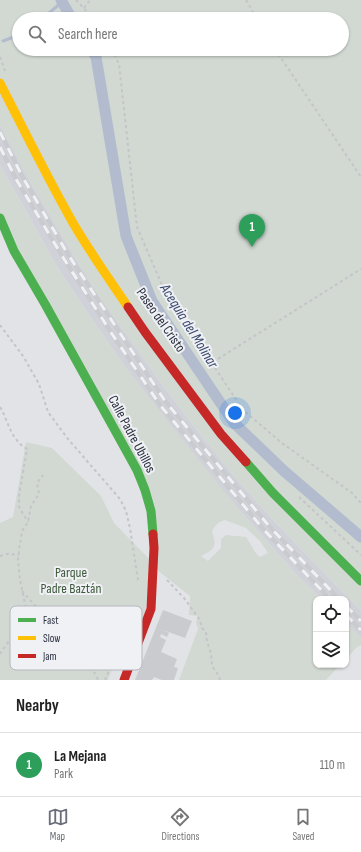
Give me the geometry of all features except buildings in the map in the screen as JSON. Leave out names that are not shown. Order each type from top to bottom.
[{"type":"street","name":"Paseo del Cristo","points":[[0,83],[74,224],[96,260],[145,332],[226,440],[273,493],[361,581]]},
{"type":"street","name":"Calle Padre Ubillos","points":[[0,218],[14,251],[137,470],[145,490],[151,511],[154,548],[151,609],[142,633]]},
{"type":"street","name":"Calle Padre Ubillos","points":[[124,680],[128,670]]},
{"type":"path","points":[[76,0],[88,12]]},
{"type":"path","points":[[84,8],[90,0]]},
{"type":"path","points":[[246,0],[253,12]]},
{"type":"path","points":[[115,56],[119,64],[137,227],[166,294],[243,410],[282,443],[352,493],[361,503]]},
{"type":"path","points":[[280,56],[361,177]]},
{"type":"path","points":[[212,362],[361,269]]},
{"type":"path","points":[[0,325],[23,356],[39,384],[48,412],[68,439],[120,499],[126,511],[130,528],[137,579],[144,590],[152,592]]},
{"type":"path","points":[[0,407],[15,439],[27,449],[19,496],[20,507],[28,522]]},
{"type":"path","points":[[26,606],[20,580],[19,556],[22,531],[28,522],[31,506],[39,494],[37,483],[43,475]]},
{"type":"path","points":[[0,556],[8,554],[19,556]]},
{"type":"path","points":[[153,566],[184,598],[200,620],[202,628],[206,632],[207,642],[211,653],[212,666],[220,680]]},
{"type":"path","points":[[22,591],[35,606]]},
{"type":"path","points":[[0,654],[10,639]]},
{"type":"path","points":[[92,670],[98,680]]},
{"type":"path","points":[[105,680],[109,670]]},
{"type":"shaded area","points":[[0,125],[33,187],[94,289],[161,383],[234,476],[272,519],[346,596],[319,596],[295,573],[218,485],[126,368],[85,309],[58,268],[0,165]]},
{"type":"shaded area","points":[[349,599],[361,611],[361,638],[349,626]]},
{"type":"green space","points":[[0,0],[361,0],[361,611],[349,599],[349,596],[346,596],[272,519],[234,476],[161,383],[94,289],[33,187],[0,125]]},
{"type":"green space","points":[[0,165],[58,268],[126,368],[241,512],[295,573],[319,596],[313,596],[313,668],[337,668],[326,680],[179,680],[198,629],[196,622],[198,616],[189,615],[190,596],[154,567],[153,512],[0,217]],"holes":[[[225,520],[246,528],[260,541],[268,553],[260,557],[254,551],[246,537],[226,535],[221,539],[221,548],[208,561],[201,556],[213,548],[214,537],[212,532],[219,523]]]},
{"type":"green space","name":"Parque Padre Baztán","points":[[26,442],[52,448],[101,496],[114,523],[152,562],[144,623],[142,623],[142,606],[10,606],[10,670],[112,670],[108,680],[0,680],[0,523],[13,517]]},
{"type":"green space","points":[[349,626],[361,638],[361,645],[349,656]]},
{"type":"waterway","name":"Acequia del Molinar","points":[[61,0],[68,12]]},
{"type":"waterway","points":[[50,12],[62,2]]},
{"type":"waterway","points":[[3,41],[12,38]]},
{"type":"waterway","name":"Acequia del Molinar","points":[[95,56],[126,236],[152,301],[234,423],[284,471],[361,537]]},
{"type":"railway","points":[[0,132],[22,176],[69,256],[165,401],[269,526],[336,596]]},
{"type":"railway","points":[[0,147],[16,179],[64,259],[160,405],[264,530],[327,596]]},
{"type":"railway","points":[[349,609],[361,621]]},
{"type":"railway","points":[[349,618],[361,630]]},
{"type":"traffic: fast","points":[[0,218],[14,251],[137,470],[151,511],[153,534]]},
{"type":"traffic: fast","points":[[246,462],[273,493],[361,581]]},
{"type":"traffic: slow","points":[[0,83],[73,223],[128,307]]},
{"type":"traffic: jam","points":[[128,307],[221,434],[246,462]]},
{"type":"traffic: jam","points":[[142,633],[151,609],[154,548],[153,534]]},
{"type":"traffic: jam","points":[[124,680],[128,670]]},
{"type":"place","name":"La Mejana","points":[[252,247]]}]
